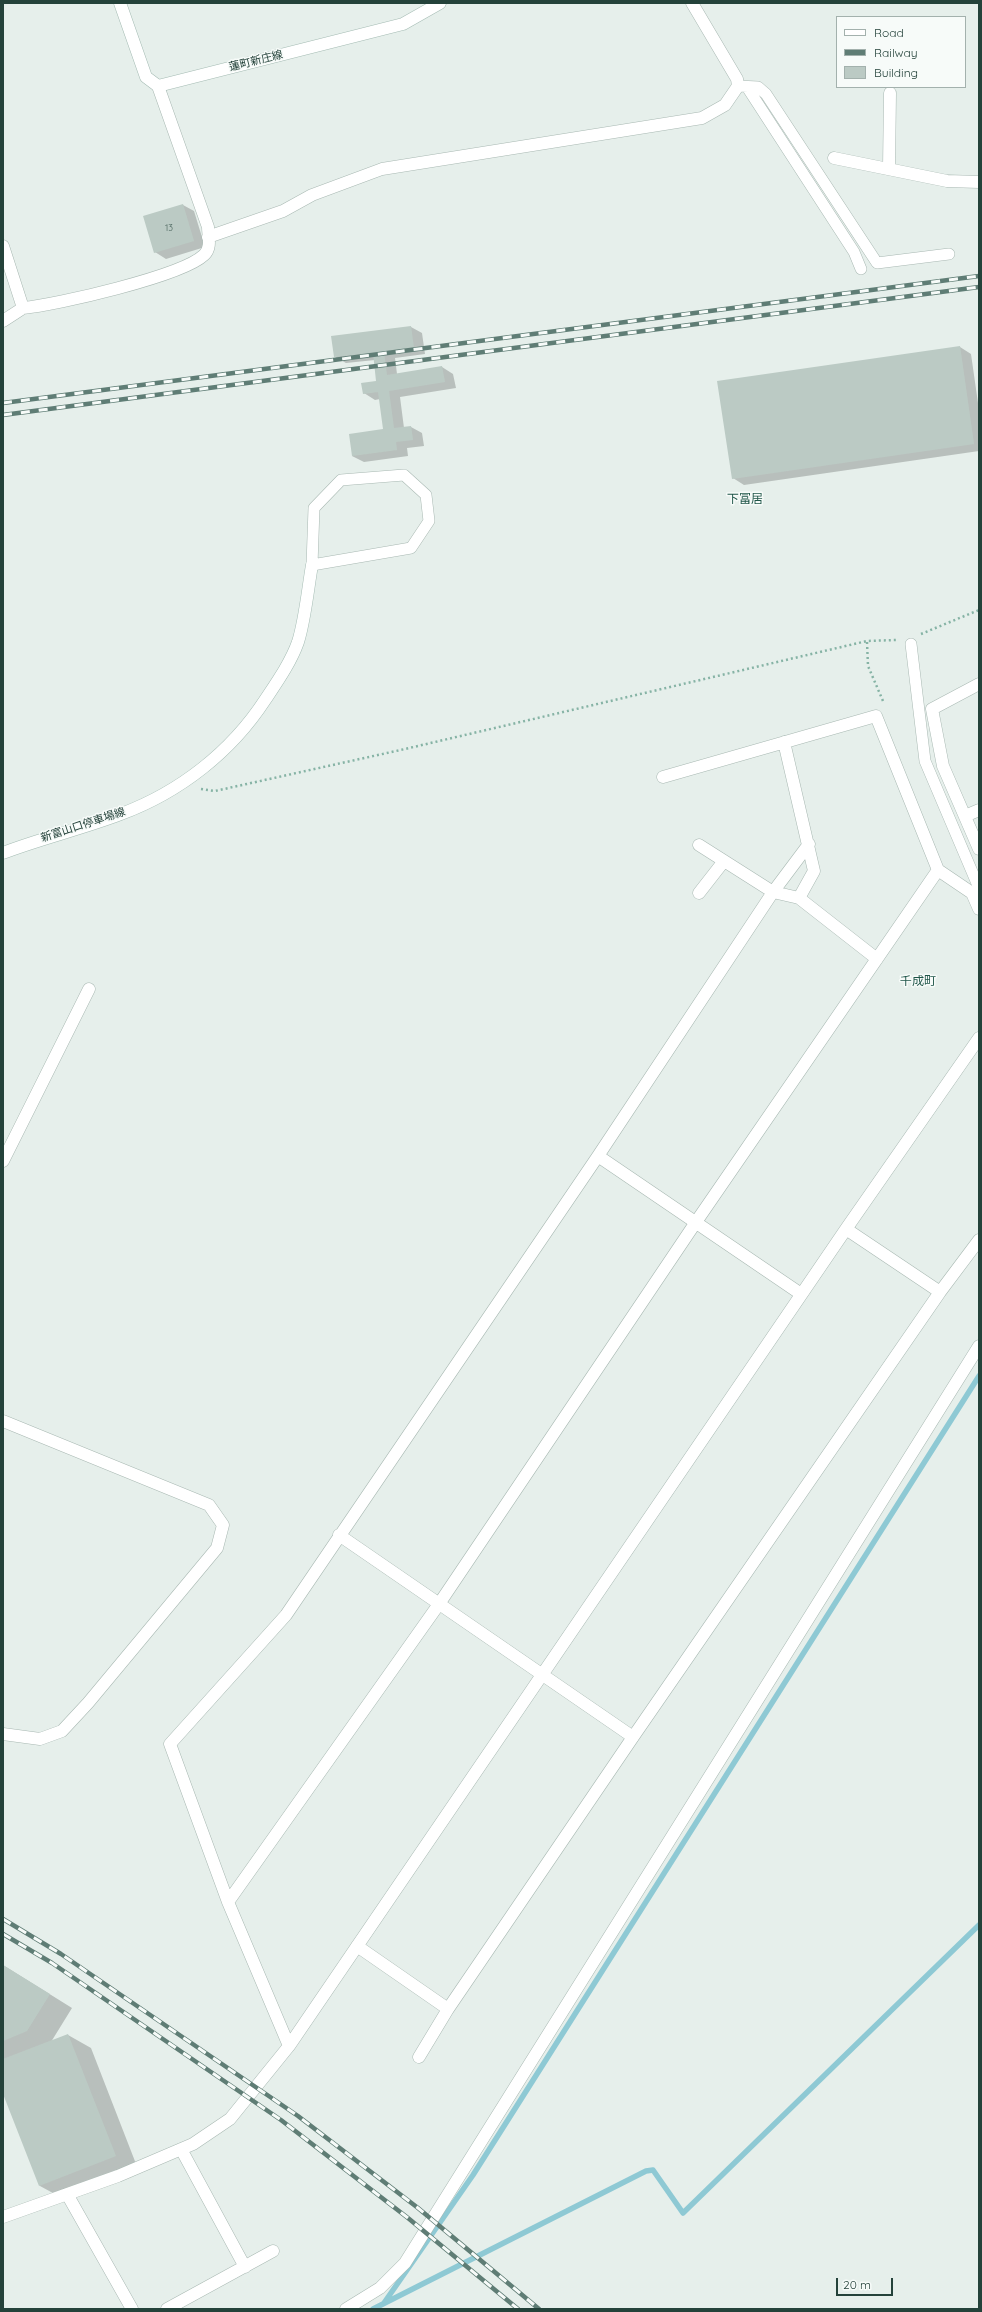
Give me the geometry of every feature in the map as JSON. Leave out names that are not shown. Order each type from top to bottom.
[{"type":"street","points":[[3,321],[23,308],[43,306],[111,289],[176,270],[204,256],[209,246],[208,227],[158,86],[146,77],[120,3]]},
{"type":"street","name":"蓮町新庄線","points":[[158,86],[403,24],[440,3]]},
{"type":"street","points":[[208,238],[283,211],[312,195],[382,169],[702,118],[725,105],[742,86],[736,79],[692,3]]},
{"type":"street","points":[[889,168],[890,93]]},
{"type":"street","points":[[834,158],[947,181],[979,182]]},
{"type":"street","points":[[3,246],[23,308]]},
{"type":"street","name":"新富山口停車場線","points":[[3,853],[48,836],[122,814],[179,786],[215,759],[251,722],[276,683],[298,642],[312,565]]},
{"type":"street","points":[[979,684],[932,709],[943,766],[979,849]]},
{"type":"street","points":[[663,778],[876,716],[938,870],[972,893],[979,909]]},
{"type":"street","points":[[784,742],[809,844],[814,871],[799,898]]},
{"type":"street","points":[[965,816],[979,810]]},
{"type":"street","points":[[289,2046],[228,1902],[170,1744],[286,1615],[598,1156],[773,892],[809,844]]},
{"type":"street","points":[[699,845],[773,892],[799,898],[877,959]]},
{"type":"street","points":[[699,893],[724,861]]},
{"type":"street","points":[[228,1902],[439,1604],[696,1222],[938,870]]},
{"type":"street","points":[[3,1161],[89,988]]},
{"type":"street","points":[[3,2217],[118,2176],[182,2149],[193,2144],[230,2119],[289,2046],[846,1229],[979,1038]]},
{"type":"street","points":[[598,1156],[802,1294]]},
{"type":"street","points":[[846,1229],[940,1292]]},
{"type":"street","points":[[419,2057],[448,2009],[633,1737],[940,1292],[979,1240]]},
{"type":"street","points":[[346,2309],[380,2288],[404,2263],[979,1346]]},
{"type":"street","points":[[3,1421],[209,1505],[223,1525],[217,1548],[93,1697],[62,1731],[40,1739],[3,1734]]},
{"type":"street","points":[[339,1535],[633,1737]]},
{"type":"street","points":[[357,1946],[448,2009]]},
{"type":"street","points":[[182,2149],[245,2267]]},
{"type":"street","points":[[66,2194],[132,2309]]},
{"type":"street","points":[[168,2309],[273,2251]]},
{"type":"lane","points":[[742,86],[758,87],[766,94],[877,263],[949,254]]},
{"type":"lane","points":[[742,86],[854,252],[861,269]]},
{"type":"lane","points":[[404,475],[426,495],[429,521],[411,548],[312,565],[314,508],[341,480],[404,475]]},
{"type":"lane","points":[[910,640],[925,761],[979,888]]},
{"type":"path","points":[[179,786],[215,791],[405,749],[867,641],[910,640],[979,610]]},
{"type":"building","points":[[183,204],[194,241],[154,253],[143,216]]},
{"type":"building","points":[[411,326],[414,348],[384,352],[387,375],[442,366],[445,382],[389,391],[394,428],[411,426],[413,440],[396,442],[397,450],[352,456],[349,434],[383,429],[378,392],[363,394],[361,383],[376,381],[373,353],[334,357],[331,336]]},
{"type":"building","points":[[960,346],[974,444],[732,479],[717,381]]},
{"type":"building","points":[[3,1965],[50,1994],[27,2031],[3,2041]]},
{"type":"building","points":[[68,2034],[116,2156],[39,2186],[3,2094],[3,2059]]},
{"type":"waterway","points":[[384,2303],[473,2175],[979,1376]]},
{"type":"waterway","points":[[373,2309],[646,2171],[653,2170],[683,2213],[979,1925]]},
{"type":"railway","points":[[3,403],[979,276]]},
{"type":"railway","points":[[3,415],[979,287]]},
{"type":"railway","points":[[3,1919],[61,1954],[298,2116],[418,2208],[539,2309]]},
{"type":"railway","points":[[3,1934],[52,1963],[281,2120],[408,2218],[518,2309]]},
{"type":"district","name":"下冨居","points":[[745,499]]},
{"type":"district","name":"千成町","points":[[918,981]]}]
